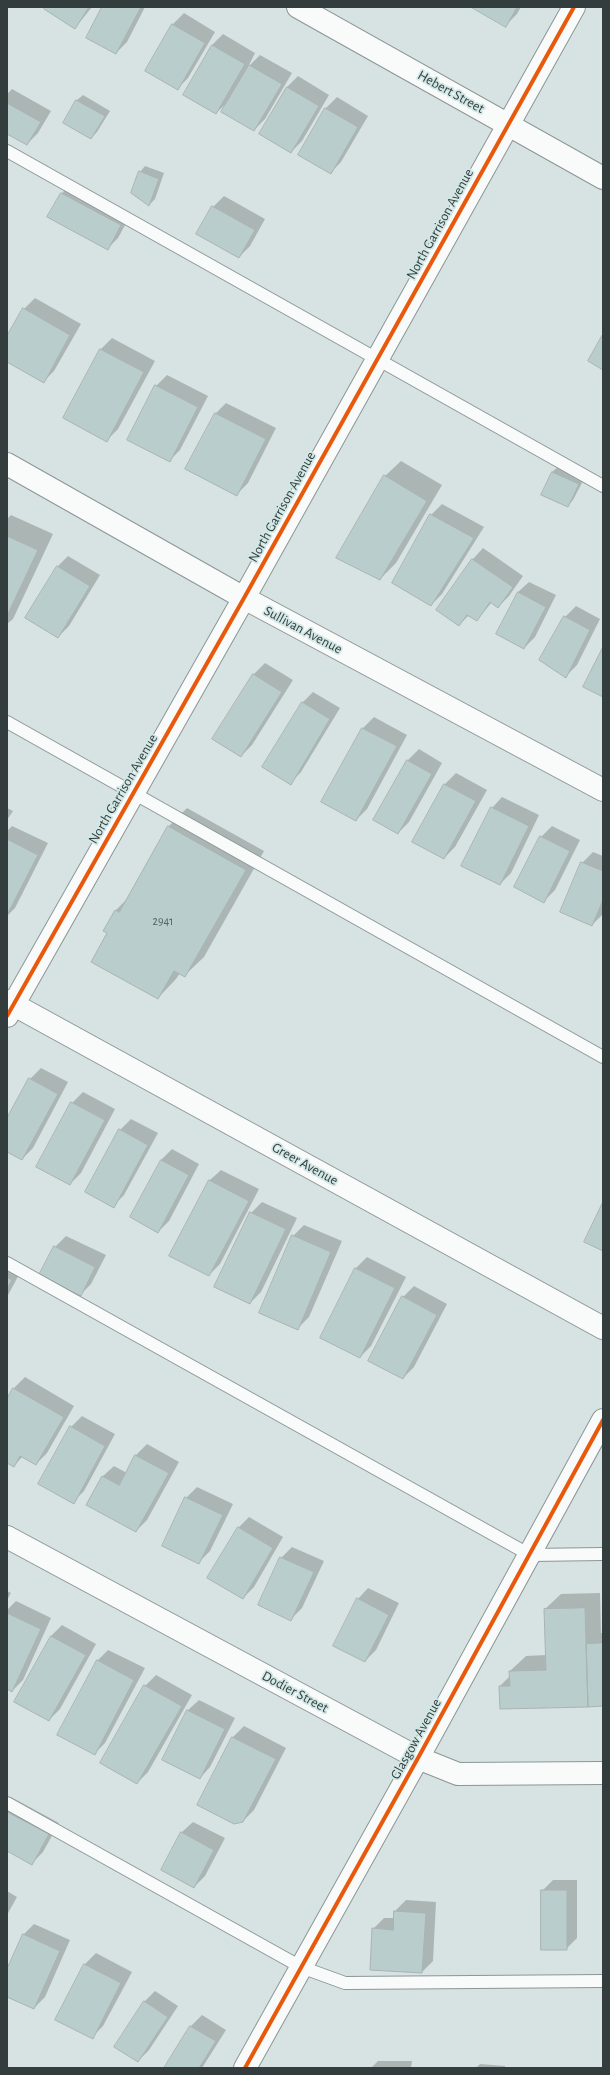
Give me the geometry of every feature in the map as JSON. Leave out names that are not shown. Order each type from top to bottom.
[{"type":"street","name":"Hebert Street","points":[[298,7],[603,178]]},
{"type":"street","name":"North Garrison Avenue","points":[[9,1007],[244,598],[574,7]]},
{"type":"street","name":"Sullivan Avenue","points":[[7,464],[244,598],[603,790]]},
{"type":"street","name":"Greer Avenue","points":[[9,1007],[603,1328]]},
{"type":"street","name":"Glasgow Avenue","points":[[245,2068],[418,1758],[603,1420]]},
{"type":"street","name":"Dodier Street","points":[[7,1537],[418,1758],[458,1774],[603,1773]]},
{"type":"lane","points":[[7,151],[603,486]]},
{"type":"lane","points":[[7,722],[603,1057]]},
{"type":"lane","points":[[7,1263],[530,1554],[603,1554]]},
{"type":"lane","points":[[7,1803],[301,1967],[345,1983],[603,1981]]},
{"type":"building","points":[[45,7],[89,7],[75,29],[44,9]]},
{"type":"building","points":[[102,7],[141,7],[116,54],[86,38]]},
{"type":"building","points":[[471,7],[517,7],[506,27]]},
{"type":"building","points":[[172,24],[205,43],[178,90],[145,71]]},
{"type":"building","points":[[212,45],[245,64],[216,114],[183,95]]},
{"type":"building","points":[[249,65],[282,84],[254,131],[221,112]]},
{"type":"building","points":[[287,87],[319,106],[291,153],[259,134]]},
{"type":"building","points":[[76,100],[105,116],[91,139],[63,123]]},
{"type":"building","points":[[7,103],[41,122],[27,145],[7,134]]},
{"type":"building","points":[[325,108],[358,127],[331,174],[298,155]]},
{"type":"building","points":[[139,171],[159,179],[149,206],[131,193]]},
{"type":"building","points":[[61,193],[121,225],[108,250],[47,217]]},
{"type":"building","points":[[212,206],[255,230],[239,258],[196,234]]},
{"type":"building","points":[[23,308],[70,335],[44,383],[7,362],[7,336]]},
{"type":"building","points":[[603,334],[603,370],[588,361]]},
{"type":"building","points":[[100,349],[144,372],[107,442],[63,418]]},
{"type":"building","points":[[155,385],[198,407],[170,462],[127,440]]},
{"type":"building","points":[[215,413],[266,439],[237,496],[185,469]]},
{"type":"building","points":[[552,472],[579,484],[568,507],[541,495]]},
{"type":"building","points":[[384,475],[427,501],[380,580],[336,558]]},
{"type":"building","points":[[430,514],[474,538],[431,606],[392,583]]},
{"type":"building","points":[[7,536],[38,550],[7,616]]},
{"type":"building","points":[[472,559],[513,587],[498,608],[490,602],[477,621],[467,615],[459,626],[436,610]]},
{"type":"building","points":[[57,566],[90,586],[58,638],[25,618]]},
{"type":"building","points":[[518,592],[546,607],[524,649],[496,634]]},
{"type":"building","points":[[564,616],[590,630],[566,678],[539,660]]},
{"type":"building","points":[[603,647],[603,697],[583,687]]},
{"type":"building","points":[[253,674],[282,692],[241,757],[212,739]]},
{"type":"building","points":[[302,702],[330,719],[291,785],[262,767]]},
{"type":"building","points":[[362,728],[397,746],[356,821],[321,802]]},
{"type":"building","points":[[407,760],[432,774],[398,834],[373,820]]},
{"type":"building","points":[[444,784],[476,801],[444,859],[412,842]]},
{"type":"building","points":[[491,807],[529,826],[500,885],[461,866]]},
{"type":"building","points":[[168,826],[246,870],[185,977],[174,971],[158,999],[91,962],[107,933],[103,931],[115,910],[119,912]]},
{"type":"building","points":[[540,836],[570,851],[544,903],[514,887]]},
{"type":"building","points":[[7,839],[38,855],[7,915]]},
{"type":"building","points":[[581,862],[603,871],[603,900],[592,926],[560,912]]},
{"type":"building","points":[[29,1078],[58,1094],[22,1160],[7,1152],[7,1118]]},
{"type":"building","points":[[71,1102],[105,1120],[70,1185],[36,1167]]},
{"type":"building","points":[[119,1129],[148,1145],[114,1208],[85,1192]]},
{"type":"building","points":[[161,1160],[189,1175],[158,1233],[130,1217]]},
{"type":"building","points":[[209,1180],[249,1201],[209,1276],[169,1256]]},
{"type":"building","points":[[603,1202],[603,1251],[584,1242]]},
{"type":"building","points":[[250,1212],[286,1229],[250,1304],[214,1287]]},
{"type":"building","points":[[292,1235],[331,1252],[298,1330],[259,1313]]},
{"type":"building","points":[[54,1246],[95,1267],[81,1296],[39,1275]]},
{"type":"building","points":[[355,1268],[395,1288],[360,1358],[320,1338]]},
{"type":"building","points":[[7,1277],[12,1280],[7,1289]]},
{"type":"building","points":[[402,1296],[437,1315],[403,1379],[368,1361]]},
{"type":"building","points":[[13,1388],[64,1417],[36,1465],[20,1456],[14,1467],[7,1463],[7,1399]]},
{"type":"building","points":[[70,1426],[105,1446],[74,1504],[38,1484]]},
{"type":"building","points":[[135,1455],[169,1473],[136,1532],[86,1505],[102,1476],[119,1485]]},
{"type":"building","points":[[185,1497],[223,1515],[199,1564],[162,1546]]},
{"type":"building","points":[[238,1527],[273,1548],[243,1599],[207,1578]]},
{"type":"building","points":[[280,1557],[314,1572],[291,1621],[258,1605]]},
{"type":"building","points":[[357,1598],[389,1615],[365,1662],[333,1646]]},
{"type":"building","points":[[585,1608],[588,1707],[500,1709],[499,1686],[510,1686],[509,1671],[546,1670],[544,1609]]},
{"type":"building","points":[[7,1613],[41,1629],[12,1692],[7,1689]]},
{"type":"building","points":[[51,1636],[86,1655],[49,1721],[14,1702]]},
{"type":"building","points":[[603,1643],[603,1706],[588,1707],[586,1644]]},
{"type":"building","points":[[97,1660],[134,1680],[95,1755],[57,1735]]},
{"type":"building","points":[[144,1685],[182,1706],[137,1784],[100,1763]]},
{"type":"building","points":[[187,1710],[225,1729],[200,1779],[162,1760]]},
{"type":"building","points":[[232,1737],[276,1759],[243,1822],[234,1824],[197,1805]]},
{"type":"building","points":[[7,1812],[49,1834],[32,1865],[7,1851]]},
{"type":"building","points":[[181,1832],[214,1850],[194,1888],[161,1870]]},
{"type":"building","points":[[541,1890],[567,1890],[567,1950],[541,1950]]},
{"type":"building","points":[[394,1911],[426,1913],[422,1973],[370,1970],[372,1928],[393,1930]]},
{"type":"building","points":[[23,1934],[60,1951],[34,2009],[7,1997],[7,1969]]},
{"type":"building","points":[[84,1964],[121,1983],[93,2039],[55,2020]]},
{"type":"building","points":[[144,2001],[168,2017],[138,2062],[114,2047]]},
{"type":"building","points":[[190,2026],[216,2041],[199,2068],[164,2068]]},
{"type":"cycle path","points":[[7,1016],[244,598],[574,7]]},
{"type":"cycle path","points":[[245,2068],[418,1758],[603,1420]]}]
